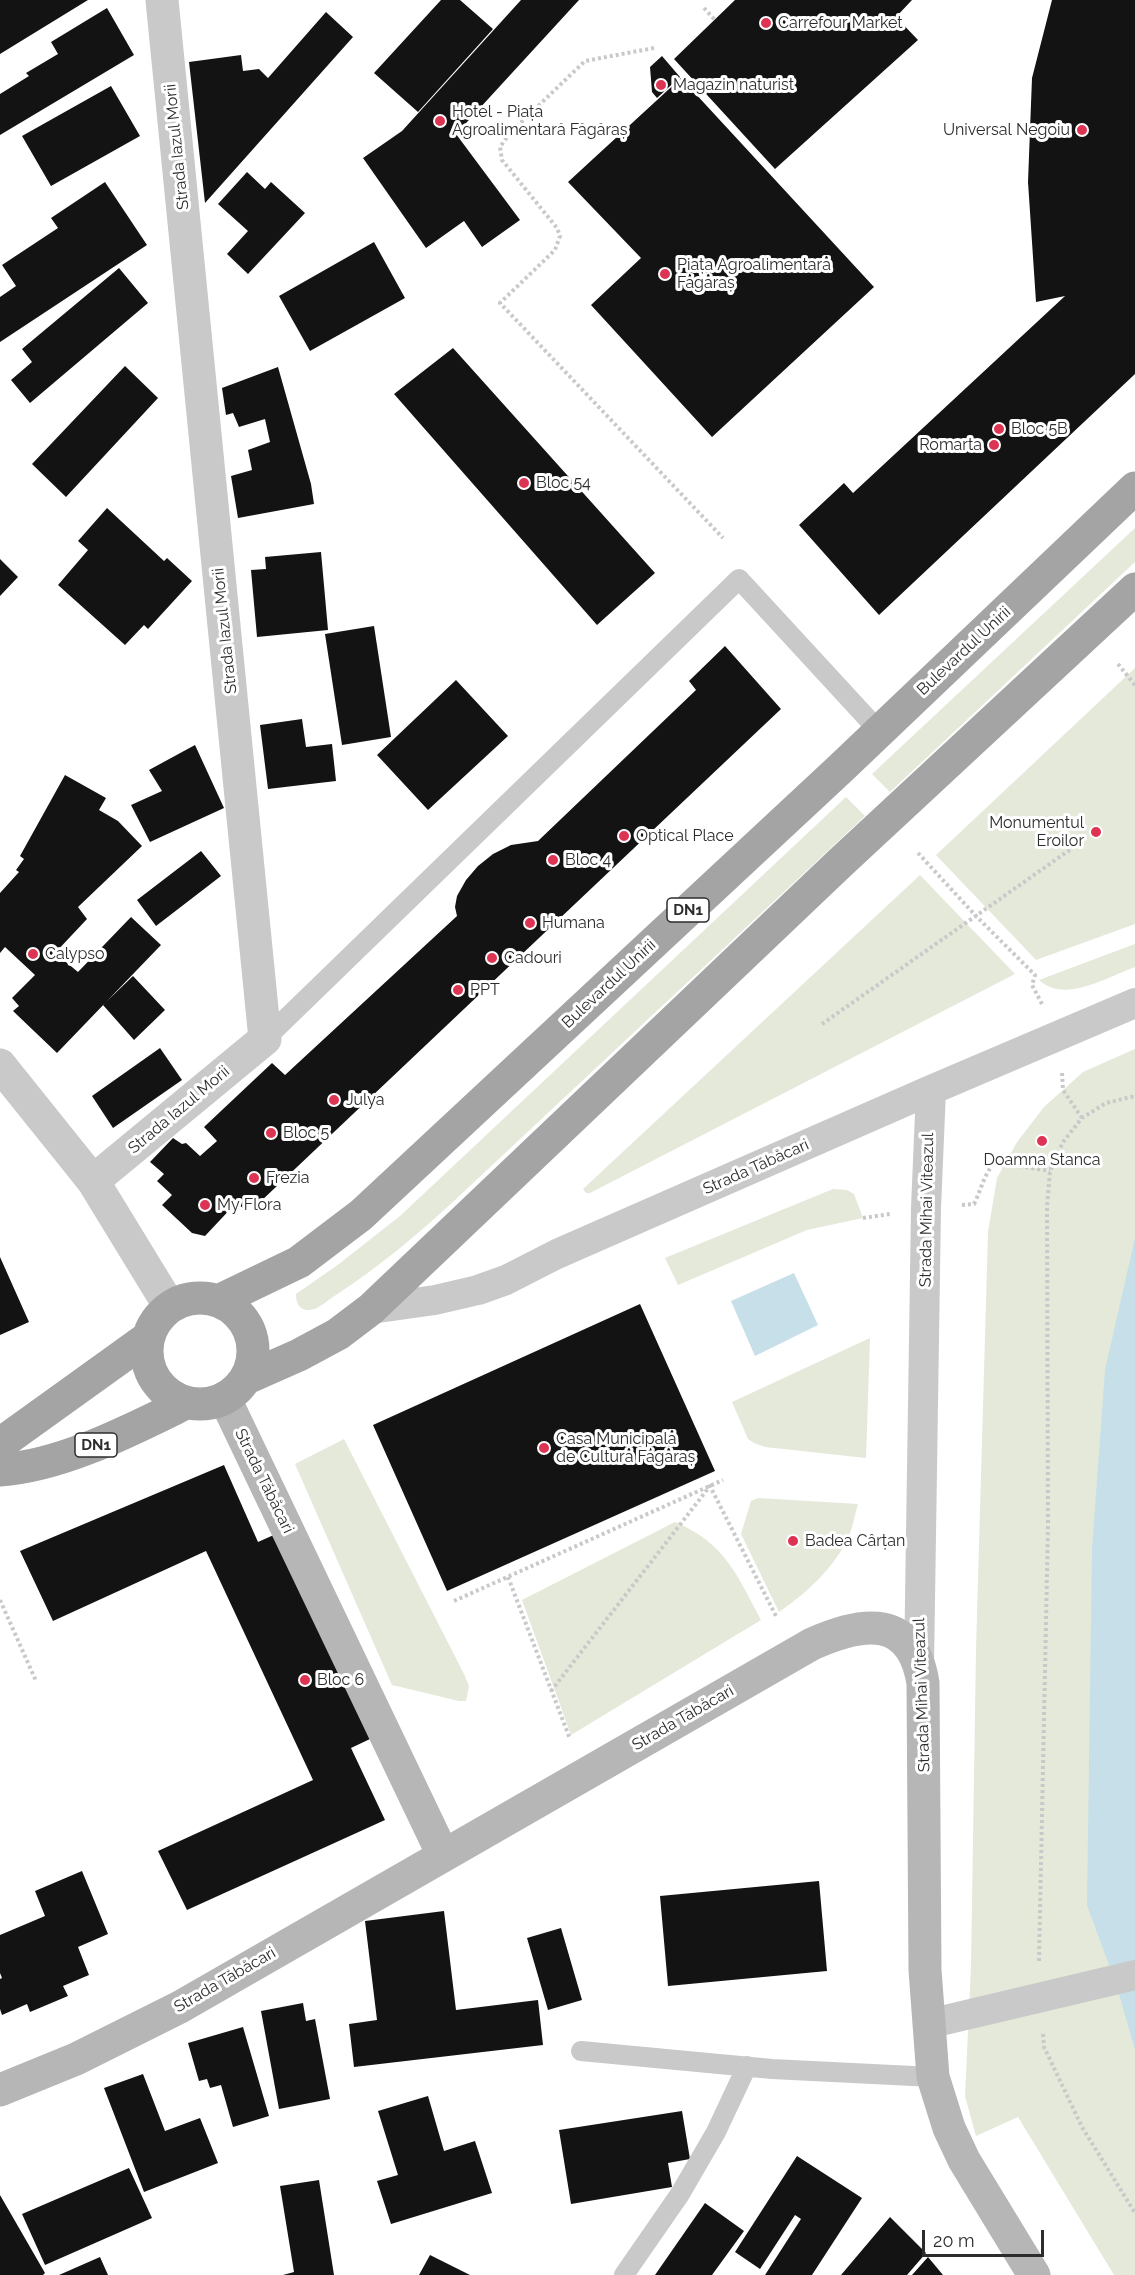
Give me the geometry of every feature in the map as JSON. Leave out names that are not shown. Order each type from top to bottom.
[{"type":"main road","name":"Bulevardul Unirii","points":[[218,1301],[299,1262],[361,1215],[879,731],[1135,488]]},
{"type":"main road","name":"DN1","points":[[0,1470],[39,1463],[88,1448],[186,1403],[200,1405],[214,1403],[236,1388],[338,1334],[371,1309],[840,863],[1135,589]]},
{"type":"main road","name":"DN1","points":[[170,1307],[184,1300],[201,1298],[218,1301]]},
{"type":"main road","points":[[218,1301],[234,1309],[246,1322],[252,1335],[253,1364],[236,1388]]},
{"type":"main road","points":[[170,1307],[156,1321],[149,1337],[147,1354],[150,1371],[159,1386],[172,1398],[186,1403]]},
{"type":"main road","points":[[0,1444],[149,1337]]},
{"type":"main road","name":"Strada Tăbăcari","points":[[236,1388],[443,1855]]},
{"type":"main road","name":"Strada Tăbăcari","points":[[0,2090],[76,2059],[180,2007],[812,1644],[838,1632],[869,1627],[891,1631],[909,1645],[919,1665]]},
{"type":"main road","name":"Strada Mihai Viteazul","points":[[919,1665],[924,1703],[925,1970],[933,2077],[949,2128],[964,2160],[1034,2275]]},
{"type":"street","name":"Strada Iazul Morii","points":[[93,1181],[265,1039],[162,0]]},
{"type":"street","name":"Strada Tăbăcari","points":[[371,1309],[456,1296],[506,1280],[557,1254],[931,1090],[1135,1004]]},
{"type":"street","points":[[0,1065],[93,1181],[170,1307]]},
{"type":"street","name":"Strada Mihai Viteazul","points":[[919,1665],[926,1220],[931,1090]]},
{"type":"street","points":[[928,2024],[1135,1976]]},
{"type":"lane","points":[[265,1039],[739,579],[879,731]]},
{"type":"lane","points":[[581,2051],[747,2066],[933,2077]]},
{"type":"lane","points":[[624,2275],[680,2194],[716,2132],[747,2066]]},
{"type":"path","points":[[704,8],[715,20]]},
{"type":"path","points":[[654,48],[585,61],[510,133],[500,147],[501,160],[557,228],[560,236],[555,250],[500,303],[723,538]]},
{"type":"path","points":[[1118,664],[1135,685]]},
{"type":"path","points":[[822,1024],[1071,849]]},
{"type":"path","points":[[918,853],[1035,975]]},
{"type":"path","points":[[1063,1090],[1082,1118]]},
{"type":"path","points":[[1135,1096],[1106,1103],[1082,1118],[1063,1142],[1050,1171],[1047,1206],[1050,1996],[1044,2047],[1082,2127],[1135,2213]]},
{"type":"path","points":[[1005,1164],[1050,1171]]},
{"type":"path","points":[[454,1601],[723,1480]]},
{"type":"path","points":[[710,1486],[777,1618]]},
{"type":"path","points":[[551,1691],[710,1486]]},
{"type":"path","points":[[508,1577],[570,1740]]},
{"type":"path","points":[[0,1600],[36,1681]]},
{"type":"shaded area","points":[[1135,528],[1135,562],[890,792],[872,774]]},
{"type":"shaded area","points":[[1135,668],[1135,924],[1036,960],[936,855]]},
{"type":"shaded area","points":[[846,797],[865,816],[455,1200],[383,1262],[322,1305],[311,1310],[300,1307],[296,1294],[339,1264],[400,1216]]},
{"type":"shaded area","points":[[920,875],[1015,974],[590,1193],[586,1193],[583,1189]]},
{"type":"shaded area","points":[[1135,944],[1135,967],[1099,982],[1061,990],[1049,987],[1039,980]]},
{"type":"shaded area","points":[[1135,1049],[1135,2275],[1114,2275],[1018,2117],[976,2136],[965,2096],[971,1966],[976,1649],[988,1232],[997,1178],[1017,1142],[1044,1107],[1083,1072]]},
{"type":"shaded area","points":[[833,1189],[847,1190],[854,1194],[863,1218],[807,1230],[678,1285],[665,1258]]},
{"type":"shaded area","points":[[870,1338],[866,1458],[765,1447],[748,1439],[732,1402]]},
{"type":"shaded area","points":[[344,1439],[464,1674],[469,1686],[466,1701],[392,1685],[295,1464]]},
{"type":"shaded area","points":[[758,1498],[858,1504],[849,1536],[836,1559],[810,1588],[779,1612],[741,1534],[751,1501]]},
{"type":"shaded area","points":[[675,1522],[692,1530],[718,1550],[736,1575],[761,1620],[571,1735],[522,1600]]},
{"type":"water","points":[[1135,1238],[1135,2050],[1117,1987],[1087,1905],[1092,1549],[1105,1370]]},
{"type":"water","points":[[794,1273],[818,1325],[755,1356],[731,1301]]},
{"type":"building","points":[[0,0],[88,0],[0,54]]},
{"type":"building","points":[[441,0],[460,0],[493,29],[418,112],[374,73]]},
{"type":"building","name":"Hotel - Piața Agroalimentară Făgăraș","points":[[521,0],[579,0],[456,134],[520,220],[482,247],[464,221],[426,248],[363,158],[402,131]]},
{"type":"building","points":[[735,0],[912,0],[896,17],[918,40],[775,169],[674,59]]},
{"type":"building","points":[[1052,0],[1135,0],[1135,374],[879,615],[799,525],[844,483],[853,493],[1065,296],[1036,302],[1028,182],[1032,78]]},
{"type":"building","points":[[107,8],[134,55],[0,135],[0,94],[29,76],[26,73],[58,54],[51,42]]},
{"type":"building","points":[[326,12],[353,37],[205,203],[189,62],[241,55],[243,71],[259,69],[268,78]]},
{"type":"building","name":"Magazin naturist","points":[[662,56],[680,77],[657,98],[652,92],[650,67]]},
{"type":"building","name":"Piața Agroalimentară Făgăraș","points":[[681,78],[874,287],[712,437],[591,305],[641,258],[568,182]]},
{"type":"building","points":[[111,86],[140,136],[51,186],[22,136]]},
{"type":"building","points":[[247,172],[265,189],[271,182],[305,213],[248,274],[227,254],[248,231],[218,204]]},
{"type":"building","points":[[105,182],[147,245],[0,342],[0,297],[16,286],[2,265],[58,228],[51,218]]},
{"type":"building","points":[[374,242],[405,298],[310,351],[279,296]]},
{"type":"building","points":[[119,268],[148,303],[30,403],[11,380],[32,362],[22,349]]},
{"type":"building","name":"Bloc 54","points":[[453,348],[655,573],[597,625],[394,394]]},
{"type":"building","points":[[125,366],[158,398],[66,497],[32,464]]},
{"type":"building","points":[[278,367],[311,484],[314,504],[238,518],[231,476],[252,470],[248,450],[270,442],[265,419],[239,427],[233,413],[226,415],[222,388]]},
{"type":"building","points":[[107,508],[164,561],[167,558],[192,581],[148,629],[144,625],[125,645],[58,585],[88,550],[78,541]]},
{"type":"building","points":[[321,552],[328,630],[257,637],[251,570],[266,569],[265,557]]},
{"type":"building","points":[[0,559],[18,577],[0,596]]},
{"type":"building","points":[[374,626],[391,737],[342,745],[325,634]]},
{"type":"building","name":"Bloc 4","points":[[725,646],[781,709],[259,1203],[253,1198],[243,1208],[236,1203],[205,1236],[192,1233],[162,1205],[172,1195],[157,1181],[164,1174],[150,1162],[173,1138],[182,1144],[186,1143],[200,1156],[217,1141],[204,1127],[272,1063],[285,1075],[457,916],[455,907],[457,896],[466,880],[478,866],[493,854],[511,845],[538,841],[696,690],[689,681]]},
{"type":"building","points":[[456,680],[508,736],[428,810],[377,755]]},
{"type":"building","points":[[302,719],[306,747],[332,744],[336,781],[268,789],[260,725]]},
{"type":"building","points":[[195,745],[224,808],[150,842],[131,805],[162,791],[149,770]]},
{"type":"building","points":[[65,775],[106,798],[99,810],[118,821],[142,846],[78,907],[87,919],[55,953],[78,972],[131,917],[161,945],[57,1053],[13,1011],[19,1006],[12,998],[35,975],[5,947],[0,953],[0,893],[19,872],[16,870],[24,859],[20,856]]},
{"type":"building","points":[[201,851],[221,876],[156,926],[137,900]]},
{"type":"building","points":[[133,976],[165,1010],[134,1040],[103,1005]]},
{"type":"building","points":[[160,1048],[182,1080],[113,1128],[92,1096]]},
{"type":"building","points":[[0,1257],[29,1322],[0,1335]]},
{"type":"building","name":"Casa Municipală de Cultură Făgăraș","points":[[640,1304],[715,1471],[447,1591],[373,1425]]},
{"type":"building","name":"Bloc 6","points":[[224,1465],[258,1542],[276,1534],[370,1739],[351,1748],[385,1820],[187,1910],[158,1851],[313,1780],[206,1551],[53,1621],[20,1551]]},
{"type":"building","points":[[82,1871],[108,1934],[78,1947],[89,1975],[63,1986],[68,1996],[30,2012],[27,2004],[2,2015],[0,2009],[0,1979],[2,1978],[0,1935],[45,1916],[35,1891]]},
{"type":"building","points":[[819,1881],[827,1971],[668,1986],[660,1896]]},
{"type":"building","points":[[444,1911],[456,2010],[538,2000],[543,2045],[354,2067],[349,2024],[377,2020],[365,1921]]},
{"type":"building","points":[[561,1928],[582,2000],[548,2010],[527,1938]]},
{"type":"building","points":[[303,2003],[306,2021],[315,2019],[330,2099],[279,2109],[261,2011]]},
{"type":"building","points":[[243,2027],[269,2116],[233,2127],[221,2085],[210,2088],[207,2079],[199,2081],[188,2043]]},
{"type":"building","points":[[143,2074],[165,2131],[200,2118],[218,2163],[144,2192],[104,2088]]},
{"type":"building","points":[[428,2096],[444,2151],[475,2141],[492,2193],[391,2224],[377,2181],[398,2175],[378,2111]]},
{"type":"building","points":[[682,2111],[690,2159],[668,2163],[672,2187],[571,2204],[559,2130]]},
{"type":"building","points":[[797,2156],[862,2198],[812,2275],[765,2275],[801,2219],[795,2215],[760,2269],[735,2252]]},
{"type":"building","points":[[129,2168],[152,2218],[45,2265],[22,2214]]},
{"type":"building","points":[[319,2180],[334,2275],[283,2275],[294,2272],[280,2186]]},
{"type":"building","points":[[0,2195],[45,2273],[43,2275],[0,2275]]},
{"type":"building","points":[[705,2203],[744,2231],[712,2275],[655,2275]]},
{"type":"building","points":[[890,2217],[926,2253],[907,2275],[841,2275]]},
{"type":"building","points":[[430,2255],[470,2275],[419,2275]]},
{"type":"building","points":[[100,2257],[108,2275],[59,2275]]},
{"type":"building","points":[[928,2257],[943,2275],[912,2275]]},
{"type":"place","name":"Carrefour Market","points":[[766,23]]},
{"type":"place","name":"Magazin naturist","points":[[661,85]]},
{"type":"place","name":"Hotel - Piața Agroalimentară Făgăraș","points":[[440,121]]},
{"type":"place","name":"Universal Negoiu","points":[[1082,130]]},
{"type":"place","name":"Piața Agroalimentară Făgăraș","points":[[665,274]]},
{"type":"place","name":"Bloc 5B","points":[[999,429]]},
{"type":"place","name":"Romarta","points":[[994,445]]},
{"type":"place","name":"Bloc 54","points":[[524,483]]},
{"type":"place","name":"Monumentul Eroilor","points":[[1096,832]]},
{"type":"place","name":"Optical Place","points":[[624,836]]},
{"type":"place","name":"Bloc 4","points":[[553,860]]},
{"type":"place","name":"Humana","points":[[530,923]]},
{"type":"place","name":"Calypso","points":[[33,954]]},
{"type":"place","name":"Cadouri","points":[[492,958]]},
{"type":"place","name":"PPT","points":[[458,990]]},
{"type":"place","name":"Julya","points":[[334,1100]]},
{"type":"place","name":"Bloc 5","points":[[271,1133]]},
{"type":"place","name":"Doamna Stanca","points":[[1042,1141]]},
{"type":"place","name":"Frezia","points":[[254,1178]]},
{"type":"place","name":"My Flora","points":[[205,1205]]},
{"type":"place","name":"Casa Municipală de Cultură Făgăraș","points":[[544,1448]]},
{"type":"place","name":"Badea Cârțan","points":[[793,1541]]},
{"type":"place","name":"Bloc 6","points":[[305,1680]]}]
